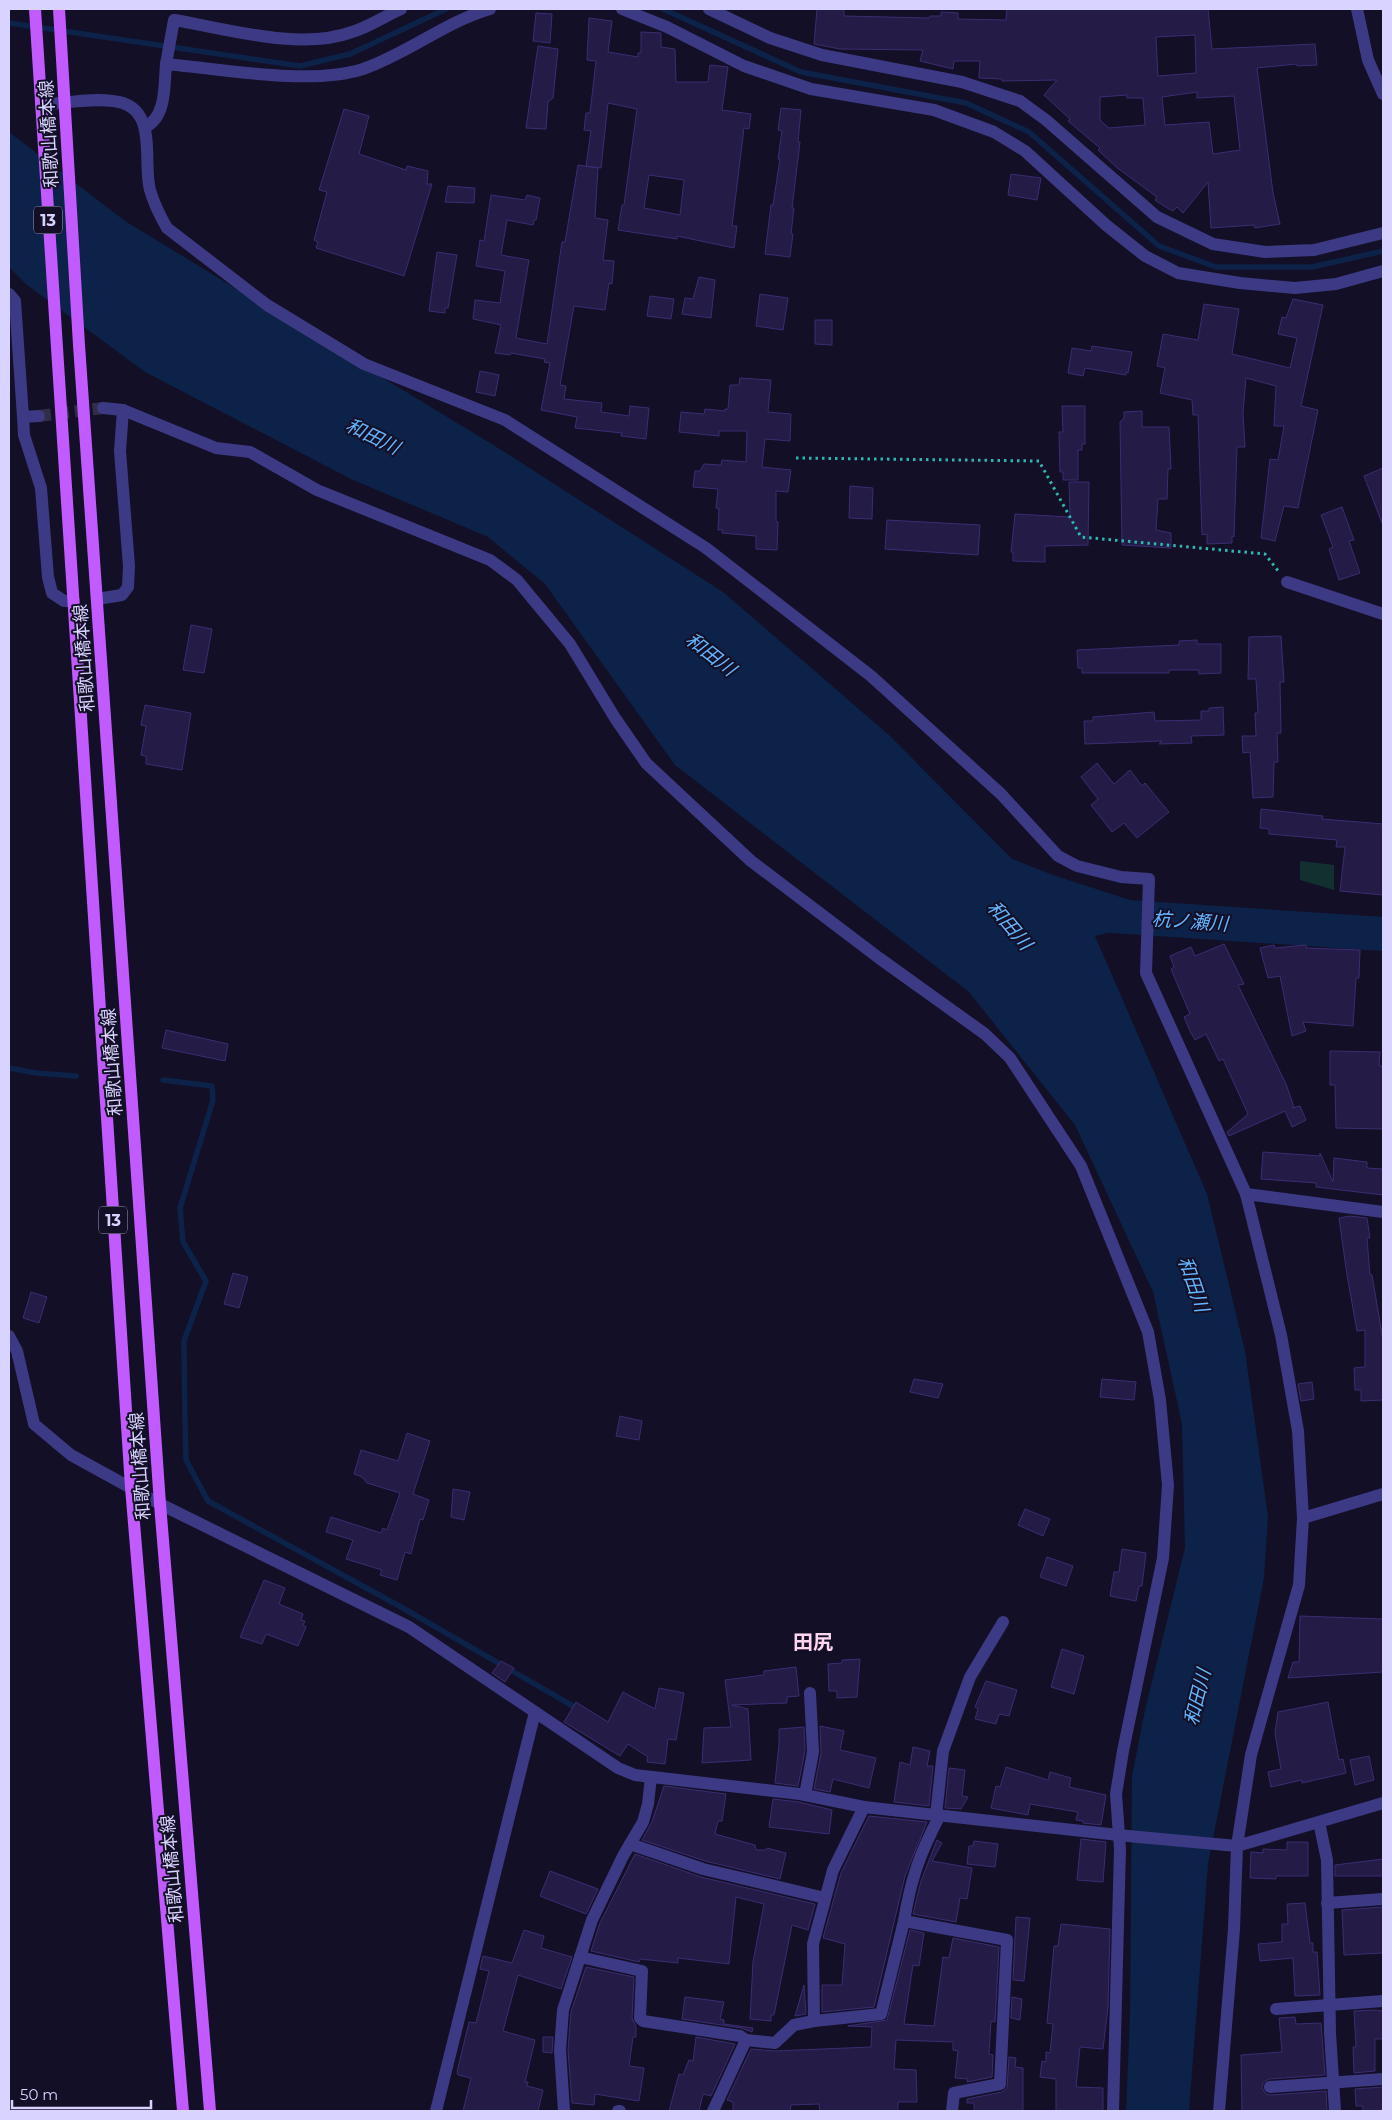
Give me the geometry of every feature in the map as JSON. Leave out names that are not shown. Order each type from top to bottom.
[{"type":"main road","name":"和歌山橋本線","points":[[35,9],[131,1486],[183,2111]]},
{"type":"main road","name":"和歌山橋本線","points":[[58,9],[66,103],[79,345],[160,1504],[210,2111]]},
{"type":"street","points":[[145,127],[151,124],[160,114],[174,20],[271,37],[320,40],[353,32],[401,9]]},
{"type":"street","points":[[166,64],[297,76],[334,75],[363,68],[490,9]]},
{"type":"street","points":[[622,9],[667,27],[744,66],[811,89],[934,110],[994,132],[1026,151],[1106,225],[1145,256],[1178,273],[1240,283],[1294,288],[1336,284],[1383,270]]},
{"type":"street","points":[[709,9],[770,38],[822,55],[962,82],[1020,101],[1046,120],[1157,217],[1212,244],[1265,252],[1314,250],[1383,233]]},
{"type":"street","points":[[1357,9],[1368,60],[1383,94]]},
{"type":"street","points":[[41,108],[66,103],[115,101],[134,110],[145,127],[149,189],[158,211],[168,228],[267,305],[364,364],[505,420],[706,548],[871,676],[1001,794],[1058,856],[1077,866],[1122,876],[1149,879],[1146,973],[1246,1194],[1281,1334],[1290,1383],[1298,1431],[1303,1518],[1299,1585],[1251,1755],[1238,1846],[1234,1929],[1219,2111]]},
{"type":"street","points":[[9,294],[16,300],[24,435],[41,488],[48,577],[52,593],[64,601],[74,601]]},
{"type":"street","points":[[103,408],[123,410],[216,448],[250,452],[317,490],[490,560],[517,580],[570,644],[615,718],[646,763],[751,860],[879,958],[985,1034],[1010,1058],[1081,1166],[1148,1332],[1160,1400],[1168,1485],[1162,1558],[1116,1794],[1124,1836],[1120,1849],[1113,2111]]},
{"type":"street","points":[[97,599],[122,595],[128,587],[129,566],[120,450],[123,410]]},
{"type":"street","points":[[23,416],[39,416]]},
{"type":"street","points":[[1286,582],[1383,614]]},
{"type":"street","points":[[1246,1194],[1383,1212]]},
{"type":"street","points":[[9,1336],[17,1351],[34,1424],[71,1455],[131,1486],[160,1504],[409,1627],[618,1768],[635,1775],[805,1795],[864,1807],[1124,1836],[1238,1846],[1383,1803]]},
{"type":"street","points":[[1303,1518],[1383,1494]]},
{"type":"street","points":[[580,1957],[642,1971],[640,2018],[643,2021],[740,2036],[746,2040],[776,2042],[794,2025],[881,2014],[904,1920],[911,1880],[922,1848],[938,1815],[943,1751],[970,1677],[1003,1622]]},
{"type":"street","points":[[805,1795],[813,1752],[810,1694]]},
{"type":"street","points":[[436,2111],[535,1712]]},
{"type":"street","points":[[564,2111],[560,2050],[563,2010],[592,1920],[643,1822],[648,1804],[651,1777]]},
{"type":"street","points":[[814,2021],[813,1944],[833,1870],[864,1807]]},
{"type":"street","points":[[1320,1822],[1327,1860],[1329,2005],[1335,2111]]},
{"type":"street","points":[[630,1844],[704,1869],[825,1898]]},
{"type":"street","points":[[1327,1903],[1383,1899]]},
{"type":"street","points":[[904,1920],[1007,1940],[1000,2084],[954,2093],[952,2111]]},
{"type":"street","points":[[1276,2009],[1383,2001]]},
{"type":"street","points":[[713,2111],[746,2040]]},
{"type":"street","points":[[1270,2087],[1383,2079]]},
{"type":"path","points":[[796,458],[1039,461],[1081,537],[1266,554],[1286,582]]},
{"type":"green space","points":[[1300,861],[1334,865],[1334,890],[1300,880]]},
{"type":"water","name":"和田川","points":[[9,132],[125,221],[495,446],[723,592],[889,735],[1012,859],[1053,875],[1130,900],[1129,928],[1095,936],[1207,1194],[1245,1351],[1268,1517],[1264,1578],[1208,1864],[1189,2111],[1126,2111],[1130,2015],[1132,1776],[1145,1710],[1185,1548],[1182,1424],[1153,1292],[1075,1125],[969,992],[675,765],[545,584],[488,537],[351,479],[145,372],[27,285],[9,267]]},
{"type":"building","points":[[817,9],[844,9],[844,16],[929,18],[930,16],[941,16],[941,12],[958,13],[958,19],[1006,20],[1007,9],[1208,9],[1212,49],[1315,44],[1317,65],[1297,66],[1297,64],[1257,68],[1273,193],[1280,224],[1255,228],[1254,225],[1211,228],[1208,182],[1183,213],[1177,207],[1173,211],[1155,200],[1157,197],[1116,167],[1098,150],[1100,148],[1068,121],[1070,119],[1044,95],[1057,80],[1002,81],[1002,79],[979,78],[980,61],[954,61],[953,69],[920,61],[923,50],[840,49],[814,44]],"holes":[[[1195,35],[1196,73],[1158,76],[1156,37]],[[1197,92],[1197,98],[1234,96],[1240,150],[1213,154],[1209,122],[1165,125],[1162,97]],[[1127,95],[1127,98],[1143,98],[1145,125],[1109,128],[1100,120],[1100,97]]]},
{"type":"building","points":[[536,13],[552,14],[550,43],[533,41]]},
{"type":"building","points":[[589,18],[612,21],[608,52],[638,57],[638,53],[641,53],[641,32],[661,33],[661,47],[675,49],[676,82],[708,82],[710,65],[728,67],[722,110],[751,114],[749,129],[744,128],[732,226],[737,226],[734,248],[677,236],[677,239],[618,230],[622,205],[624,205],[637,109],[608,103],[601,168],[586,166],[591,131],[584,130],[586,113],[590,113],[596,61],[587,60]],"holes":[[[649,175],[684,180],[680,215],[644,208]]]},
{"type":"building","points":[[538,46],[558,49],[553,98],[548,102],[546,129],[526,128]]},
{"type":"building","points":[[781,108],[801,110],[798,142],[800,142],[792,208],[794,208],[791,234],[793,234],[790,257],[765,254],[771,205],[773,205],[780,159],[778,159],[782,131],[778,130]]},
{"type":"building","points":[[344,109],[369,116],[359,154],[406,170],[407,166],[428,171],[427,184],[432,184],[404,276],[316,248],[318,242],[314,240],[327,192],[319,190]]},
{"type":"building","points":[[578,165],[598,168],[595,218],[608,220],[603,260],[614,261],[612,284],[609,283],[605,310],[574,306],[560,385],[566,386],[564,399],[602,403],[601,412],[629,416],[630,406],[649,408],[646,439],[621,436],[622,433],[575,428],[577,417],[541,410],[550,363],[544,362],[545,359],[511,353],[510,355],[495,353],[501,325],[473,319],[475,300],[500,303],[505,271],[476,266],[480,240],[484,241],[491,195],[525,200],[527,195],[540,198],[536,220],[534,220],[533,225],[507,220],[501,255],[529,260],[516,338],[547,344],[562,242],[565,242]]},
{"type":"building","points":[[1011,174],[1041,178],[1037,200],[1008,195]]},
{"type":"building","points":[[448,186],[475,188],[474,203],[445,202]]},
{"type":"building","points":[[437,252],[457,255],[448,308],[445,308],[445,313],[429,311]]},
{"type":"building","points":[[699,277],[715,280],[711,318],[682,314],[685,298],[693,299]]},
{"type":"building","points":[[760,294],[788,298],[783,330],[756,326]]},
{"type":"building","points":[[650,296],[674,299],[671,319],[647,316]]},
{"type":"building","points":[[1293,299],[1323,305],[1301,406],[1318,410],[1298,508],[1284,506],[1275,541],[1261,538],[1270,459],[1278,460],[1284,426],[1274,426],[1276,386],[1246,378],[1243,413],[1245,447],[1237,447],[1234,537],[1232,536],[1232,543],[1207,544],[1207,534],[1202,535],[1198,415],[1193,415],[1192,400],[1160,393],[1165,368],[1157,366],[1163,334],[1198,340],[1204,304],[1239,309],[1232,354],[1290,368],[1297,338],[1278,334],[1282,317],[1286,318]]},
{"type":"building","points":[[815,320],[832,320],[832,345],[815,344]]},
{"type":"building","points":[[1092,346],[1132,352],[1128,373],[1126,372],[1126,375],[1085,368],[1083,376],[1068,373],[1072,348],[1091,351]]},
{"type":"building","points":[[480,371],[499,375],[495,396],[476,392]]},
{"type":"building","points":[[740,378],[771,380],[768,412],[791,414],[790,441],[765,439],[762,467],[791,470],[788,492],[776,491],[777,550],[756,549],[756,536],[722,533],[723,530],[718,530],[719,509],[716,508],[718,489],[693,487],[695,471],[700,471],[704,464],[721,465],[722,460],[746,462],[747,431],[719,431],[719,436],[679,432],[681,412],[704,414],[705,409],[725,411],[725,409],[728,409],[730,385],[739,385]]},
{"type":"building","points":[[1062,406],[1085,406],[1085,444],[1082,444],[1082,450],[1078,450],[1078,480],[1063,480],[1063,472],[1060,472],[1059,432],[1063,432]]},
{"type":"building","points":[[1142,411],[1142,427],[1169,427],[1171,469],[1168,469],[1167,499],[1158,499],[1156,530],[1171,533],[1171,548],[1122,545],[1120,422],[1124,418],[1124,412]]},
{"type":"building","points":[[1383,468],[1383,523],[1382,523],[1364,476]]},
{"type":"building","points":[[1069,482],[1089,482],[1088,545],[1045,546],[1045,562],[1013,561],[1013,552],[1011,552],[1015,514],[1070,517]]},
{"type":"building","points":[[850,486],[873,488],[872,519],[849,518]]},
{"type":"building","points":[[1342,507],[1354,540],[1349,541],[1360,573],[1339,580],[1329,549],[1333,547],[1321,515]]},
{"type":"building","points":[[887,520],[980,525],[978,555],[885,549]]},
{"type":"building","points":[[191,625],[212,629],[204,673],[183,670]]},
{"type":"building","points":[[1281,636],[1284,682],[1280,682],[1281,733],[1277,733],[1278,762],[1274,762],[1273,797],[1253,798],[1250,752],[1243,753],[1242,736],[1256,736],[1255,713],[1258,713],[1256,679],[1248,679],[1249,637]]},
{"type":"building","points":[[1197,640],[1197,644],[1221,644],[1221,673],[1199,674],[1199,670],[1169,670],[1169,673],[1082,673],[1082,668],[1078,668],[1077,650],[1179,645],[1179,641]]},
{"type":"building","points":[[145,705],[191,713],[182,770],[146,764],[146,756],[141,755],[146,726],[141,725]]},
{"type":"building","points":[[1223,707],[1224,735],[1191,736],[1192,743],[1159,744],[1162,741],[1085,744],[1084,721],[1093,721],[1093,717],[1154,712],[1155,721],[1201,720],[1201,711],[1209,711],[1209,708]]},
{"type":"building","points":[[1097,763],[1114,784],[1130,770],[1142,786],[1145,783],[1169,812],[1137,838],[1124,823],[1112,832],[1091,805],[1098,799],[1081,777]]},
{"type":"building","points":[[1261,809],[1323,816],[1322,819],[1383,824],[1383,895],[1340,891],[1345,847],[1336,847],[1337,840],[1269,834],[1269,829],[1260,828]]},
{"type":"building","points":[[1224,944],[1244,984],[1238,985],[1286,1084],[1294,1107],[1292,1108],[1300,1106],[1306,1120],[1292,1127],[1285,1111],[1229,1136],[1227,1132],[1248,1114],[1223,1059],[1219,1061],[1206,1034],[1195,1040],[1184,1017],[1190,1014],[1171,969],[1174,967],[1170,956],[1191,947],[1195,956]]},
{"type":"building","points":[[1274,945],[1275,948],[1306,945],[1306,948],[1360,950],[1359,978],[1356,978],[1353,1026],[1303,1022],[1306,1031],[1292,1036],[1280,976],[1268,978],[1260,948]]},
{"type":"building","points":[[166,1030],[228,1044],[225,1061],[162,1048]]},
{"type":"building","points":[[1330,1051],[1380,1052],[1379,1066],[1383,1066],[1383,1129],[1336,1128],[1335,1085],[1330,1085]]},
{"type":"building","points":[[1263,1152],[1320,1156],[1320,1153],[1333,1182],[1334,1158],[1367,1162],[1367,1168],[1383,1169],[1383,1195],[1316,1187],[1316,1183],[1261,1179]]},
{"type":"building","points":[[1350,1216],[1367,1218],[1370,1238],[1367,1238],[1370,1275],[1372,1275],[1383,1340],[1383,1400],[1361,1401],[1361,1390],[1355,1390],[1354,1368],[1365,1367],[1365,1330],[1357,1331],[1339,1218]]},
{"type":"building","points":[[233,1273],[248,1277],[239,1308],[224,1304]]},
{"type":"building","points":[[31,1292],[47,1297],[39,1323],[23,1318]]},
{"type":"building","points":[[914,1379],[943,1384],[938,1398],[910,1392]]},
{"type":"building","points":[[1102,1379],[1136,1382],[1134,1400],[1100,1397]]},
{"type":"building","points":[[1312,1382],[1314,1399],[1301,1401],[1298,1384]]},
{"type":"building","points":[[620,1416],[642,1421],[639,1440],[616,1436]]},
{"type":"building","points":[[407,1433],[430,1441],[413,1494],[429,1500],[423,1520],[420,1519],[411,1554],[405,1552],[397,1580],[380,1575],[382,1570],[346,1559],[353,1540],[326,1532],[331,1517],[381,1533],[383,1528],[387,1530],[400,1493],[367,1483],[362,1477],[354,1474],[361,1450],[398,1461]]},
{"type":"building","points":[[453,1489],[470,1492],[464,1520],[451,1517]]},
{"type":"building","points":[[1025,1509],[1050,1519],[1043,1536],[1018,1525]]},
{"type":"building","points":[[1122,1549],[1146,1553],[1142,1586],[1139,1586],[1136,1601],[1110,1596],[1114,1572],[1119,1572]]},
{"type":"building","points":[[1047,1557],[1073,1566],[1066,1586],[1040,1577]]},
{"type":"building","points":[[264,1580],[285,1588],[279,1604],[303,1614],[301,1620],[305,1621],[303,1625],[306,1627],[298,1646],[266,1634],[262,1644],[240,1637]]},
{"type":"building","points":[[1300,1616],[1383,1619],[1383,1672],[1288,1678],[1293,1662],[1299,1662]]},
{"type":"building","points":[[1062,1649],[1084,1656],[1074,1694],[1051,1687]]},
{"type":"building","points":[[860,1659],[857,1697],[837,1698],[837,1691],[829,1691],[828,1664],[842,1663],[842,1660]]},
{"type":"building","points":[[501,1661],[514,1668],[505,1682],[492,1673]]},
{"type":"building","points":[[796,1667],[799,1696],[787,1697],[787,1703],[732,1705],[748,1709],[751,1760],[702,1763],[704,1728],[731,1727],[725,1680],[764,1675],[764,1671]]},
{"type":"building","points":[[986,1681],[1017,1690],[1009,1716],[999,1714],[996,1724],[975,1719],[978,1709],[975,1707]]},
{"type":"building","points":[[659,1688],[684,1693],[676,1740],[668,1739],[665,1764],[647,1762],[648,1757],[628,1744],[620,1756],[564,1722],[576,1702],[608,1722],[623,1692],[655,1709]]},
{"type":"building","points":[[1328,1702],[1339,1760],[1343,1759],[1346,1773],[1302,1783],[1302,1780],[1271,1787],[1268,1772],[1281,1769],[1275,1733],[1278,1712]]},
{"type":"building","points":[[820,1726],[844,1731],[840,1750],[876,1758],[869,1788],[833,1779],[830,1792],[814,1789],[821,1753]]},
{"type":"building","points":[[804,1727],[805,1751],[798,1786],[775,1783],[779,1729]]},
{"type":"building","points":[[913,1747],[930,1751],[927,1766],[933,1766],[929,1806],[894,1802],[900,1762],[910,1765]]},
{"type":"building","points":[[1369,1756],[1374,1780],[1355,1785],[1350,1760]]},
{"type":"building","points":[[1006,1767],[1048,1780],[1050,1772],[1071,1778],[1069,1787],[1106,1795],[1101,1825],[1083,1823],[1083,1821],[1076,1820],[1078,1812],[1030,1804],[1028,1815],[991,1808],[996,1786],[1000,1787]]},
{"type":"building","points":[[949,1768],[965,1770],[962,1796],[968,1797],[961,1809],[945,1808]]},
{"type":"building","points":[[664,1786],[726,1794],[722,1821],[718,1821],[715,1834],[755,1845],[756,1850],[766,1850],[767,1848],[786,1853],[780,1879],[705,1861],[642,1840],[652,1822]]},
{"type":"building","points":[[773,1799],[799,1802],[832,1810],[829,1834],[769,1827]]},
{"type":"building","points":[[869,1816],[927,1822],[905,1876],[874,2007],[822,2012],[822,1985],[842,1985],[845,1944],[823,1938],[841,1873]]},
{"type":"building","points":[[1081,1839],[1106,1842],[1103,1882],[1077,1880]]},
{"type":"building","points":[[937,1840],[942,1843],[932,1861],[972,1868],[967,1899],[960,1898],[956,1922],[913,1914],[921,1881]]},
{"type":"building","points":[[974,1841],[998,1844],[995,1867],[967,1864],[969,1846],[973,1846]]},
{"type":"building","points":[[1287,1842],[1308,1842],[1308,1876],[1276,1876],[1276,1879],[1250,1878],[1251,1852],[1263,1853],[1263,1849],[1287,1850]]},
{"type":"building","points":[[635,1854],[701,1877],[815,1904],[808,1930],[792,1925],[774,2015],[771,2015],[771,2021],[750,2019],[753,1962],[764,1904],[736,1897],[729,1964],[678,1958],[678,1963],[640,1959],[639,1962],[591,1951],[600,1923]]},
{"type":"building","points":[[1383,1859],[1383,1876],[1335,1876],[1335,1865]]},
{"type":"building","points":[[550,1871],[598,1889],[586,1914],[540,1896]]},
{"type":"building","points":[[1305,1903],[1310,1943],[1313,1943],[1313,1952],[1317,1952],[1320,1995],[1295,1996],[1293,1958],[1260,1961],[1258,1944],[1282,1942],[1282,1924],[1288,1924],[1287,1904]]},
{"type":"building","points":[[1383,1907],[1383,1953],[1344,1955],[1342,1910]]},
{"type":"building","points":[[1016,1917],[1030,1918],[1024,1981],[1013,1980]]},
{"type":"building","points":[[1061,1924],[1110,1929],[1108,2007],[1103,2049],[1080,2047],[1076,2087],[1103,2088],[1103,2111],[1056,2111],[1056,2079],[1040,2077],[1042,2061],[1046,2062],[1046,2052],[1050,2053],[1053,2024],[1047,2023],[1054,1946],[1058,1946]]},
{"type":"building","points":[[524,1930],[544,1936],[541,1948],[572,1957],[561,1989],[518,1975],[503,2031],[535,2040],[525,2082],[528,2082],[527,2086],[543,2090],[538,2111],[463,2111],[471,2078],[458,2075],[457,2072],[469,2022],[476,2023],[489,1971],[480,1969],[483,1956],[512,1963]]},
{"type":"building","points":[[910,1930],[924,1933],[919,1966],[913,1965],[904,2024],[934,2026],[943,1957],[949,1958],[953,1938],[999,1947],[995,2022],[991,2021],[989,2054],[993,2055],[992,2077],[967,2082],[968,2079],[955,2078],[958,2051],[953,2050],[953,2042],[896,2040],[894,2069],[916,2070],[917,2102],[898,2102],[898,2111],[820,2111],[819,2104],[791,2105],[790,2111],[733,2111],[733,2102],[727,2100],[751,2049],[774,2051],[871,2047],[872,2027],[848,2026],[887,2020]]},
{"type":"building","points":[[586,1967],[634,1977],[632,2018],[636,2026],[636,2037],[633,2037],[629,2066],[644,2068],[639,2101],[595,2094],[594,2105],[572,2103],[568,2050],[571,2012]]},
{"type":"building","points":[[804,1985],[806,2014],[795,2016]]},
{"type":"building","points":[[685,1997],[724,2002],[720,2019],[724,2020],[724,2024],[753,2028],[752,2032],[741,2028],[682,2019]]},
{"type":"building","points":[[1012,1997],[1022,1999],[1020,2020],[1011,2018]]},
{"type":"building","points":[[1354,2011],[1383,2011],[1383,2039],[1375,2039],[1375,2071],[1354,2073],[1353,2047],[1356,2047]]},
{"type":"building","points":[[1295,2017],[1296,2024],[1321,2023],[1325,2075],[1269,2079],[1263,2083],[1262,2088],[1266,2094],[1271,2095],[1326,2091],[1327,2111],[1242,2111],[1241,2055],[1282,2052],[1279,2018]]},
{"type":"building","points":[[543,2037],[553,2037],[552,2053],[543,2052]]},
{"type":"building","points":[[696,2037],[735,2044],[711,2096],[703,2094],[699,2111],[669,2111],[679,2074],[683,2075],[689,2060],[693,2061]]},
{"type":"building","points":[[1009,2057],[1016,2058],[1015,2067],[1023,2068],[1023,2111],[974,2111],[974,2103],[967,2103],[967,2099],[1002,2092],[1007,2088]]},
{"type":"building","points":[[1383,2087],[1383,2110],[1363,2111],[1363,2106],[1356,2106],[1355,2089]]},
{"type":"waterway","points":[[9,23],[300,66],[350,54],[446,9]]},
{"type":"waterway","points":[[663,9],[801,72],[966,103],[1029,132],[1159,246],[1216,267],[1312,267],[1383,251]]},
{"type":"waterway","name":"杭ノ瀬川","points":[[1083,914],[1383,934]]},
{"type":"waterway","points":[[9,1068],[36,1073],[76,1076]]},
{"type":"waterway","points":[[163,1080],[212,1086],[213,1100],[180,1208],[183,1242],[206,1281],[184,1341],[186,1460],[208,1501],[401,1607],[573,1706]]},
{"type":"tunnel","points":[[39,416],[103,408]]},
{"type":"district","name":"田尻","points":[[813,1642]]}]
